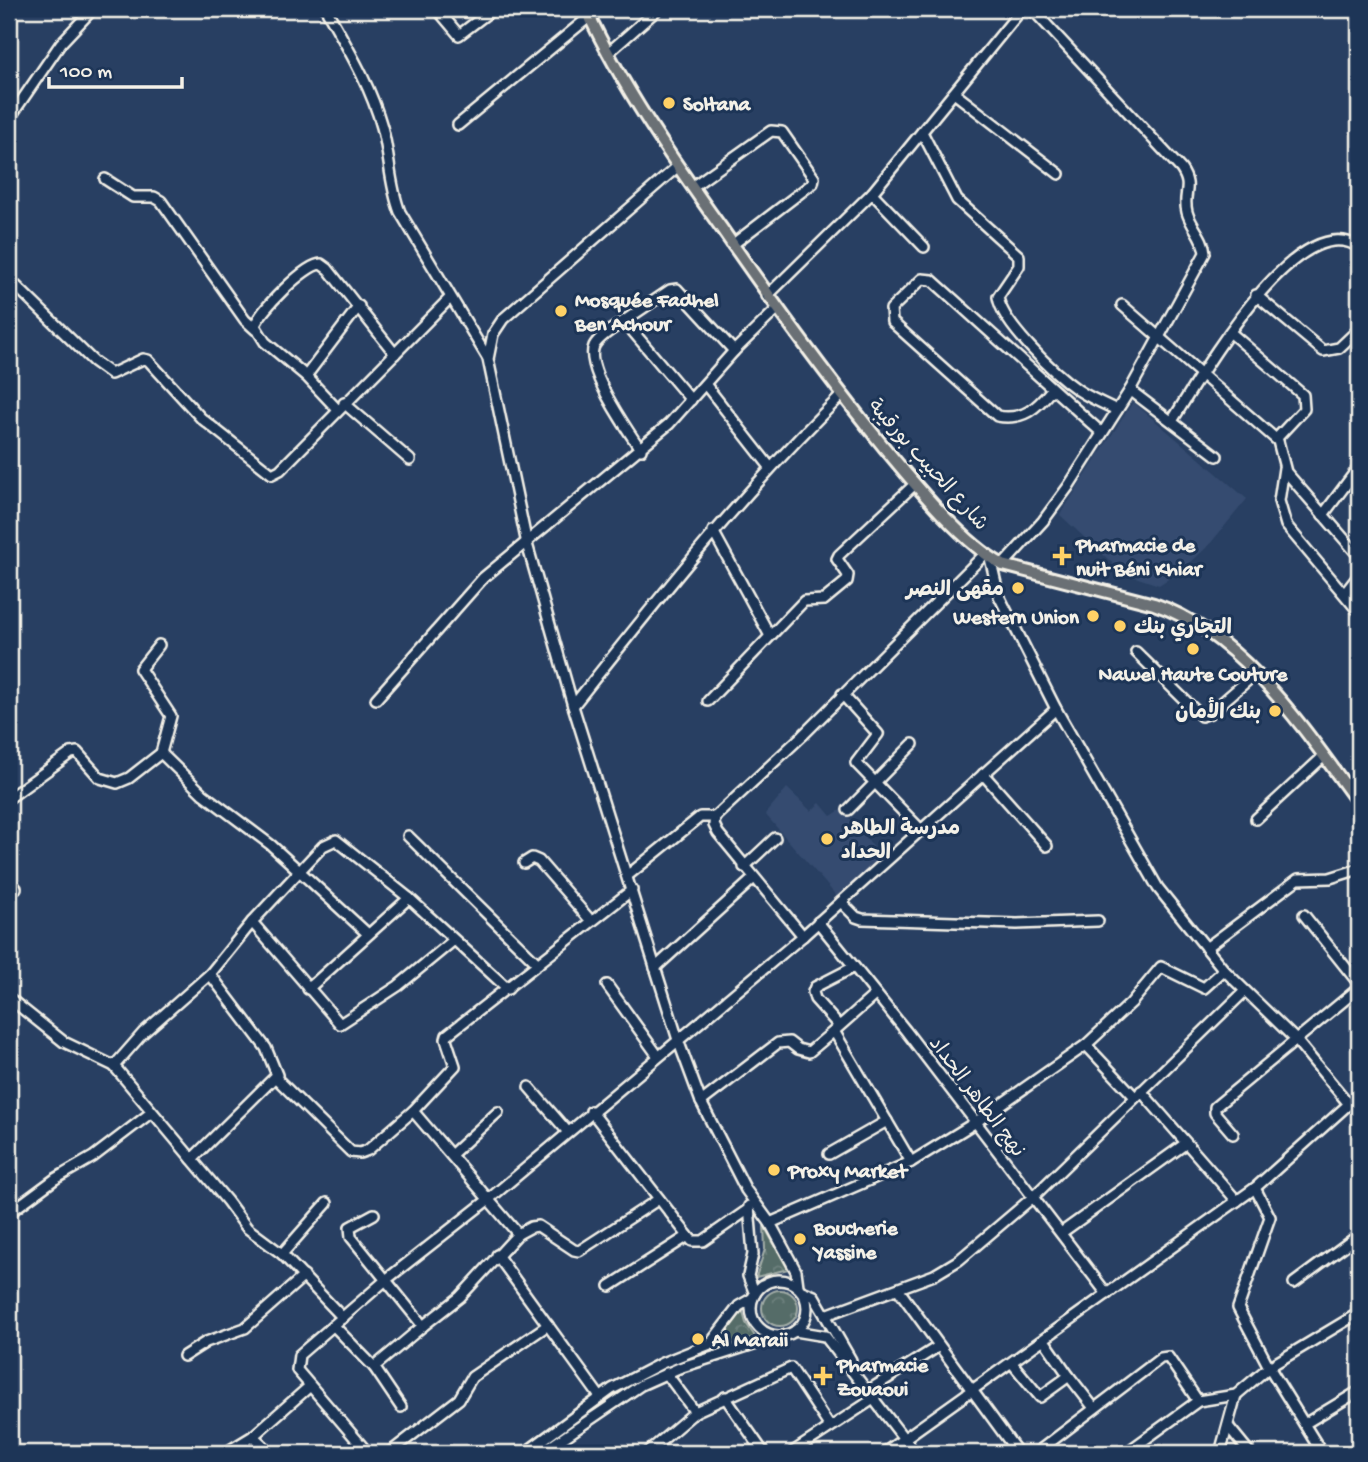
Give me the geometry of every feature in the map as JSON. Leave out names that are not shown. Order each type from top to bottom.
[{"type":"main road","name":"شارع الحبيب بورقيبة","points":[[587,13],[677,167],[776,310],[842,396],[915,484],[987,556],[1003,565],[1178,613],[1212,633],[1255,674],[1359,804]]},
{"type":"street","points":[[9,118],[66,36],[93,9]]},
{"type":"street","points":[[340,9],[329,13],[357,63],[381,123],[392,187],[400,212],[488,359],[527,544],[573,706],[655,968],[701,1102],[746,1190],[769,1223],[796,1271],[807,1313],[795,1331]]},
{"type":"street","points":[[437,9],[459,35],[494,9]]},
{"type":"street","points":[[608,53],[658,9]]},
{"type":"street","points":[[767,296],[872,193],[1023,9]]},
{"type":"street","points":[[1003,565],[1059,500],[1130,390],[1205,253],[1187,211],[1188,181],[1181,169],[1032,9]]},
{"type":"street","points":[[458,125],[587,13]]},
{"type":"street","points":[[954,93],[1059,174]]},
{"type":"street","points":[[692,187],[771,131],[782,132],[814,178],[813,183],[732,245]]},
{"type":"street","points":[[922,132],[957,200],[1019,256],[1019,266],[998,297],[1003,311],[1025,340],[1067,381],[1117,410]]},
{"type":"street","points":[[488,359],[493,334],[503,318],[677,167]]},
{"type":"street","points":[[105,179],[133,197],[154,197],[161,201],[245,320],[265,342],[410,460]]},
{"type":"street","points":[[872,193],[924,247]]},
{"type":"street","points":[[1172,421],[1256,295],[1286,265],[1325,243],[1341,239],[1359,247]]},
{"type":"street","points":[[256,330],[256,321],[261,313],[312,265],[321,264],[359,306],[396,354]]},
{"type":"street","points":[[1052,389],[1028,413],[1011,417],[992,414],[892,322],[891,309],[922,279],[929,278],[1102,433]]},
{"type":"street","points":[[9,279],[93,361],[111,374],[143,359],[148,360],[201,418],[269,473],[280,470],[450,298]]},
{"type":"street","points":[[641,450],[612,405],[592,358],[597,342],[670,290],[677,289],[734,351]]},
{"type":"street","points":[[1256,295],[1323,351],[1339,348],[1359,329]]},
{"type":"street","points":[[1122,305],[1280,444],[1284,468],[1279,501],[1286,525],[1359,611]]},
{"type":"street","points":[[306,376],[359,306]]},
{"type":"street","points":[[376,699],[483,578],[641,450],[776,310]]},
{"type":"street","points":[[624,321],[691,400]]},
{"type":"street","points":[[1231,333],[1303,395],[1304,409],[1276,439]]},
{"type":"street","points":[[705,384],[769,467]]},
{"type":"street","points":[[1130,390],[1217,456]]},
{"type":"street","points":[[573,706],[713,531],[769,467],[842,396]]},
{"type":"street","points":[[1323,515],[1359,467]]},
{"type":"street","points":[[1284,468],[1359,556]]},
{"type":"street","points":[[708,701],[769,634],[806,599],[824,600],[847,581],[848,575],[838,561],[839,555],[915,484]]},
{"type":"street","points":[[713,531],[769,634]]},
{"type":"street","points":[[627,876],[699,817],[715,817],[802,737],[842,694],[987,556],[999,596],[1056,709],[1158,888],[1224,970],[1296,1040],[1348,1103]]},
{"type":"street","points":[[1345,593],[1359,575]]},
{"type":"street","points":[[9,797],[72,752],[77,752],[100,778],[114,783],[129,778],[160,753],[171,716],[141,669],[159,645]]},
{"type":"street","points":[[1136,652],[1201,716],[1210,713],[1255,674]]},
{"type":"street","points":[[842,694],[878,730],[856,763],[922,831]]},
{"type":"street","points":[[368,1453],[298,1370],[298,1359],[387,1279],[489,1199],[803,936],[1056,709]]},
{"type":"street","points":[[848,810],[913,744]]},
{"type":"street","points":[[160,753],[203,794],[300,871],[368,934]]},
{"type":"street","points":[[1256,819],[1324,757]]},
{"type":"street","points":[[983,774],[1047,846]]},
{"type":"street","points":[[715,817],[718,833],[753,879],[803,936]]},
{"type":"street","points":[[408,836],[538,964]]},
{"type":"street","points":[[744,867],[775,838]]},
{"type":"street","points":[[114,1066],[143,1033],[210,974],[252,922],[327,842],[337,840],[409,898],[508,989]]},
{"type":"street","points":[[524,863],[532,858],[539,860],[592,921]]},
{"type":"street","points":[[1206,948],[1291,883],[1306,878],[1340,876],[1359,869]]},
{"type":"street","points":[[655,968],[753,879]]},
{"type":"street","points":[[276,1078],[326,1131],[355,1153],[374,1147],[413,1111],[455,1066],[447,1035],[632,890]]},
{"type":"street","points":[[308,989],[409,898]]},
{"type":"street","points":[[841,902],[856,917],[862,919],[1017,924],[1098,921]]},
{"type":"street","points":[[1234,1134],[1215,1113],[1214,1107],[1359,986],[1304,915]]},
{"type":"street","points":[[252,922],[334,1021],[343,1024],[372,1000],[405,981],[454,940]]},
{"type":"street","name":"نهج الطاهر الحداد","points":[[818,922],[1107,1294]]},
{"type":"street","points":[[854,967],[816,987],[813,992],[815,999],[837,1029],[911,1161]]},
{"type":"street","points":[[769,1223],[911,1161],[976,1122],[1086,1045],[1131,1003],[1161,967],[1203,988],[1224,970]]},
{"type":"street","points":[[192,1159],[276,1078],[277,1072],[266,1048],[210,974]]},
{"type":"street","points":[[607,985],[658,1056]]},
{"type":"street","points":[[826,1315],[948,1268],[1032,1198],[1245,991]]},
{"type":"street","points":[[701,1102],[784,1041],[808,1052],[876,994]]},
{"type":"street","points":[[9,998],[64,1042],[114,1066],[247,1228],[282,1254],[343,1318]]},
{"type":"street","points":[[1086,1045],[1138,1094],[1237,1201]]},
{"type":"street","points":[[529,1087],[567,1131]]},
{"type":"street","points":[[884,1453],[1255,1188],[1359,1095]]},
{"type":"street","points":[[413,1111],[517,1234]]},
{"type":"street","points":[[592,1111],[695,1243],[704,1241],[749,1209]]},
{"type":"street","points":[[9,1213],[55,1179],[93,1157],[152,1112]]},
{"type":"street","points":[[451,1155],[498,1112]]},
{"type":"street","points":[[829,1154],[887,1121]]},
{"type":"street","points":[[1061,1233],[1185,1144]]},
{"type":"street","points":[[1255,1188],[1270,1217],[1237,1306],[1269,1367],[1306,1423],[1322,1453]]},
{"type":"street","points":[[746,1190],[753,1255],[748,1276],[754,1296],[751,1307],[756,1324],[779,1336]]},
{"type":"street","points":[[374,1367],[460,1297],[517,1234],[538,1226],[579,1251],[659,1199]]},
{"type":"street","points":[[282,1254],[327,1203]]},
{"type":"street","points":[[374,1214],[350,1227],[349,1232],[423,1326]]},
{"type":"street","points":[[610,1286],[688,1236]]},
{"type":"street","points":[[1294,1283],[1359,1236]]},
{"type":"street","points":[[497,1255],[600,1397]]},
{"type":"street","points":[[184,1356],[206,1342],[245,1328],[304,1276]]},
{"type":"street","points":[[525,1453],[600,1397],[662,1363],[710,1344],[739,1306],[771,1281],[785,1280],[814,1296],[846,1348],[857,1375]]},
{"type":"street","points":[[898,1289],[1018,1453]]},
{"type":"street","points":[[1126,1453],[1198,1401],[1236,1395],[1269,1367],[1359,1313]]},
{"type":"street","points":[[389,1453],[459,1399],[472,1377],[548,1325]]},
{"type":"street","points":[[334,1326],[374,1367],[401,1407]]},
{"type":"street","points":[[541,1453],[617,1398],[666,1373],[795,1331],[825,1336],[915,1453]]},
{"type":"street","points":[[1044,1340],[1094,1408]]},
{"type":"street","points":[[791,1453],[939,1346]]},
{"type":"street","points":[[1036,1453],[1164,1357],[1168,1357],[1198,1401]]},
{"type":"street","points":[[1012,1363],[1040,1397],[1069,1376]]},
{"type":"street","points":[[653,1451],[695,1412],[791,1368],[830,1427]]},
{"type":"street","points":[[666,1373],[695,1412]]},
{"type":"street","points":[[225,1453],[253,1436],[310,1386]]},
{"type":"street","points":[[1306,1423],[1359,1391]]},
{"type":"street","points":[[1220,1453],[1236,1395]]},
{"type":"street","points":[[725,1397],[764,1453]]},
{"type":"street","points":[[1228,1426],[1250,1453]]},
{"type":"street","points":[[253,1436],[271,1453]]},
{"type":"shaded area","points":[[1133,402],[1247,499],[1209,545],[1185,568],[1159,585],[1123,573],[1060,515]]},
{"type":"shaded area","name":"مدرسة الطاهر الحداد","points":[[787,788],[811,811],[820,803],[831,816],[842,809],[885,861],[840,900],[765,814]]},
{"type":"green space","points":[[764,1226],[788,1269],[756,1277],[765,1249]]},
{"type":"green space","points":[[780,1290],[793,1295],[798,1308],[793,1321],[780,1326],[767,1321],[762,1308],[767,1295]]},
{"type":"green space","points":[[742,1309],[746,1323],[756,1338],[713,1350]]},
{"type":"place","name":"Soltana","points":[[669,103]]},
{"type":"place","name":"Mosquée Fadhel Ben Achour","points":[[561,311]]},
{"type":"place","name":"Pharmacie de nuit Béni Khiar","points":[[1062,556]]},
{"type":"place","name":"مقهى النصر","points":[[1018,588]]},
{"type":"place","name":"Western Union","points":[[1093,616]]},
{"type":"place","name":"التجاري بنك","points":[[1120,626]]},
{"type":"place","name":"Nawel Haute Couture","points":[[1193,649]]},
{"type":"place","name":"بنك الأمان","points":[[1275,711]]},
{"type":"place","name":"مدرسة الطاهر الحداد","points":[[827,839]]},
{"type":"place","name":"Proxy Market","points":[[774,1170]]},
{"type":"place","name":"Boucherie Yassine","points":[[800,1239]]},
{"type":"place","name":"Al Maraii","points":[[698,1339]]},
{"type":"place","name":"Pharmacie Zouaoui","points":[[823,1376]]}]
